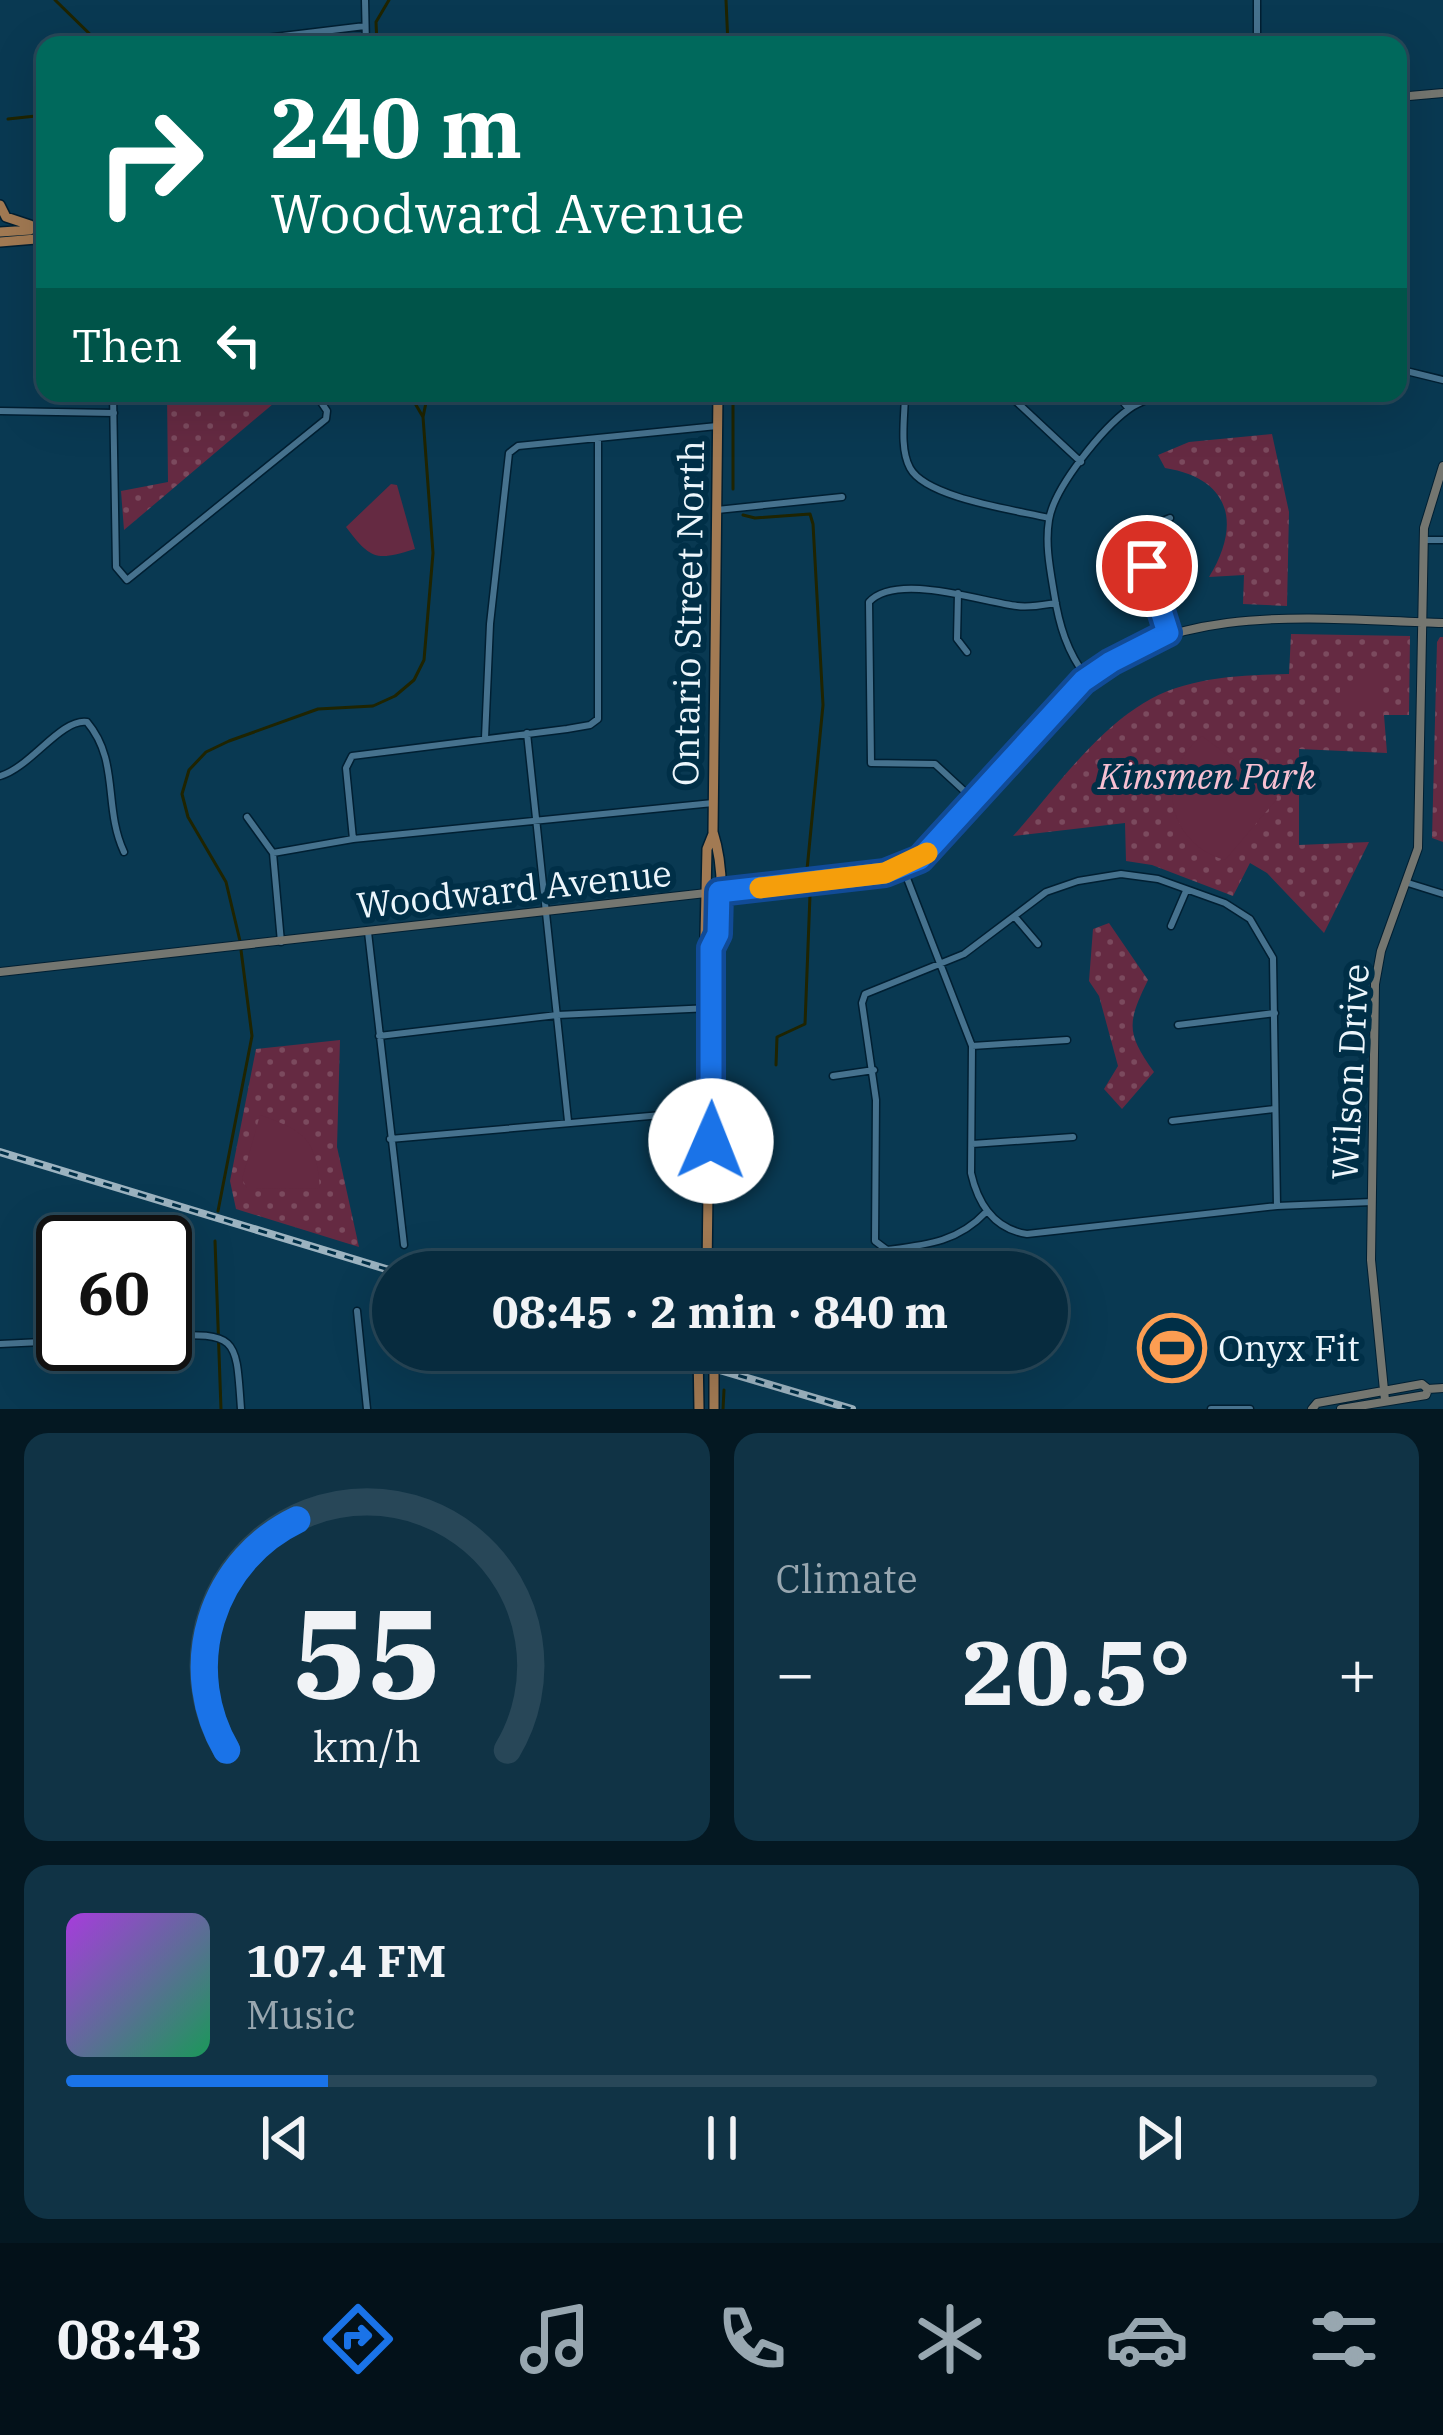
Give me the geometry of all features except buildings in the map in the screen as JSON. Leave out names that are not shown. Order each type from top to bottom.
[{"type":"main road","points":[[0,205],[6,218],[36,230]]},
{"type":"main road","points":[[0,232],[36,232]]},
{"type":"main road","points":[[0,242],[36,239]]},
{"type":"main road","name":"Ontario Street North","points":[[711,948],[705,936],[707,849],[713,834],[718,402]]},
{"type":"main road","name":"Ontario Street North","points":[[708,1251],[711,948],[718,934],[719,892],[719,848],[713,834]]},
{"type":"main road","points":[[698,1371],[699,1409]]},
{"type":"main road","points":[[714,1371],[714,1409]]},
{"type":"street","points":[[365,0],[366,36]]},
{"type":"street","points":[[1257,0],[1257,36]]},
{"type":"street","points":[[282,36],[365,26]]},
{"type":"street","points":[[1407,96],[1443,93]]},
{"type":"street","points":[[1407,371],[1443,380]]},
{"type":"street","points":[[113,402],[116,567],[127,580],[326,419],[328,413],[321,402]]},
{"type":"street","points":[[905,402],[906,458],[919,480],[931,488],[1049,518]]},
{"type":"street","points":[[1017,402],[1081,462]]},
{"type":"street","points":[[1123,402],[1129,409]]},
{"type":"street","points":[[1087,678],[1068,650],[1056,603],[1049,562],[1049,518],[1067,478],[1129,409],[1144,402]]},
{"type":"street","points":[[0,411],[114,413]]},
{"type":"street","points":[[485,737],[490,623],[509,453],[518,446],[717,426]]},
{"type":"street","points":[[353,839],[346,769],[352,756],[590,725],[598,719],[598,438]]},
{"type":"street","name":"Wilson Drive","points":[[1385,1400],[1371,1274],[1376,976],[1418,848],[1424,540],[1428,506],[1443,466]]},
{"type":"street","points":[[717,510],[842,497]]},
{"type":"street","points":[[1168,633],[1144,543],[1154,525],[1170,518]]},
{"type":"street","points":[[1424,540],[1443,540]]},
{"type":"street","points":[[975,801],[930,762],[872,763],[869,602],[887,592],[936,590],[1015,606],[1056,603]]},
{"type":"street","points":[[958,593],[957,639],[968,652]]},
{"type":"street","name":"Woodward Avenue","points":[[0,972],[885,873],[903,868],[936,846],[1087,678],[1168,633],[1251,620],[1443,623]]},
{"type":"street","points":[[0,776],[14,772],[78,720],[87,722],[107,752],[109,803],[124,852]]},
{"type":"street","points":[[527,733],[568,1121]]},
{"type":"street","points":[[273,853],[353,839],[713,803]]},
{"type":"street","points":[[247,817],[273,853],[281,943]]},
{"type":"street","points":[[903,868],[972,1046],[971,1173],[986,1212],[1012,1232],[1277,1206],[1372,1202]]},
{"type":"street","points":[[986,1212],[965,1232],[948,1240],[887,1250],[878,1247],[873,1231],[874,1070],[862,1003],[865,994],[964,954],[1046,892],[1121,874],[1158,879],[1226,903],[1250,919],[1266,940],[1274,958],[1277,1206]]},
{"type":"street","points":[[1408,883],[1443,894]]},
{"type":"street","points":[[1171,926],[1186,890]]},
{"type":"street","points":[[1015,917],[1038,944]]},
{"type":"street","points":[[368,932],[404,1244]]},
{"type":"street","points":[[379,1036],[557,1015],[711,1008]]},
{"type":"street","points":[[1178,1025],[1274,1013]]},
{"type":"street","points":[[972,1046],[1066,1040]]},
{"type":"street","points":[[833,1076],[874,1070]]},
{"type":"street","points":[[1172,1121],[1274,1109]]},
{"type":"street","points":[[389,1139],[711,1111]]},
{"type":"street","points":[[972,1144],[1073,1137]]},
{"type":"street","points":[[357,1310],[367,1409]]},
{"type":"street","points":[[192,1335],[213,1334],[237,1357],[241,1409]]},
{"type":"street","points":[[0,1344],[36,1342]]},
{"type":"street","points":[[1312,1409],[1317,1403],[1384,1389],[1422,1384],[1428,1389],[1443,1388]]},
{"type":"street","points":[[1341,1409],[1426,1395],[1428,1389]]},
{"type":"street","points":[[1211,1409],[1250,1409]]},
{"type":"green space","points":[[167,402],[275,402],[124,530],[121,491],[168,482]]},
{"type":"green space","points":[[1272,434],[1289,512],[1287,606],[1243,604],[1244,575],[1209,577],[1225,540],[1224,507],[1205,482],[1165,468],[1158,455],[1189,442]]},
{"type":"green space","points":[[391,484],[397,485],[415,549],[375,555],[346,527]]},
{"type":"green space","name":"Kinsmen Park","points":[[1291,634],[1410,636],[1409,715],[1384,715],[1387,753],[1299,749],[1299,845],[1369,842],[1324,933],[1267,873],[1250,863],[1233,896],[1152,865],[1126,861],[1125,823],[1013,836],[1118,721],[1153,698],[1190,684],[1289,674]]},
{"type":"green space","points":[[1443,637],[1443,842],[1432,838]]},
{"type":"green space","points":[[1360,671],[1378,671],[1378,709],[1340,709],[1340,688],[1360,688]]},
{"type":"green space","points":[[1202,736],[1276,791],[1277,799],[1225,860],[1190,839],[1173,806],[1177,769]]},
{"type":"green space","points":[[1109,923],[1148,980],[1133,1028],[1138,1047],[1154,1072],[1122,1109],[1104,1089],[1118,1066],[1099,996],[1089,981],[1093,929]]},
{"type":"green space","points":[[340,1040],[337,1147],[359,1247],[236,1209],[230,1181],[256,1049]]},
{"type":"green space","points":[[260,1115],[306,1140],[316,1159],[320,1189],[247,1188],[242,1179]]},
{"type":"waterway","points":[[55,0],[92,36]]},
{"type":"waterway","points":[[377,36],[376,22],[389,0]]},
{"type":"waterway","points":[[726,0],[728,36]]},
{"type":"waterway","points":[[8,119],[36,116]]},
{"type":"waterway","points":[[414,402],[423,417]]},
{"type":"waterway","points":[[240,941],[226,882],[188,817],[182,794],[189,770],[206,752],[229,741],[318,709],[373,706],[414,680],[424,660],[433,553],[423,417],[426,402]]},
{"type":"waterway","points":[[733,402],[733,489]]},
{"type":"waterway","points":[[743,515],[810,514],[813,524],[823,705],[807,870]]},
{"type":"waterway","points":[[776,1065],[777,1037],[805,1024],[810,895]]},
{"type":"waterway","points":[[218,1211],[252,1036],[241,950]]},
{"type":"waterway","points":[[215,1241],[221,1409]]},
{"type":"waterway","points":[[723,1409],[724,1390]]},
{"type":"railway","points":[[0,1152],[372,1265]]},
{"type":"railway","points":[[723,1371],[852,1409]]},
{"type":"slow traffic","points":[[760,888],[885,873],[927,853]]},
{"type":"place","name":"Onyx Fit","points":[[1172,1348]]},
{"type":"route","points":[[711,1141],[711,948],[718,934],[719,892],[885,873],[920,859],[1083,681],[1168,633],[1147,566]]}]
